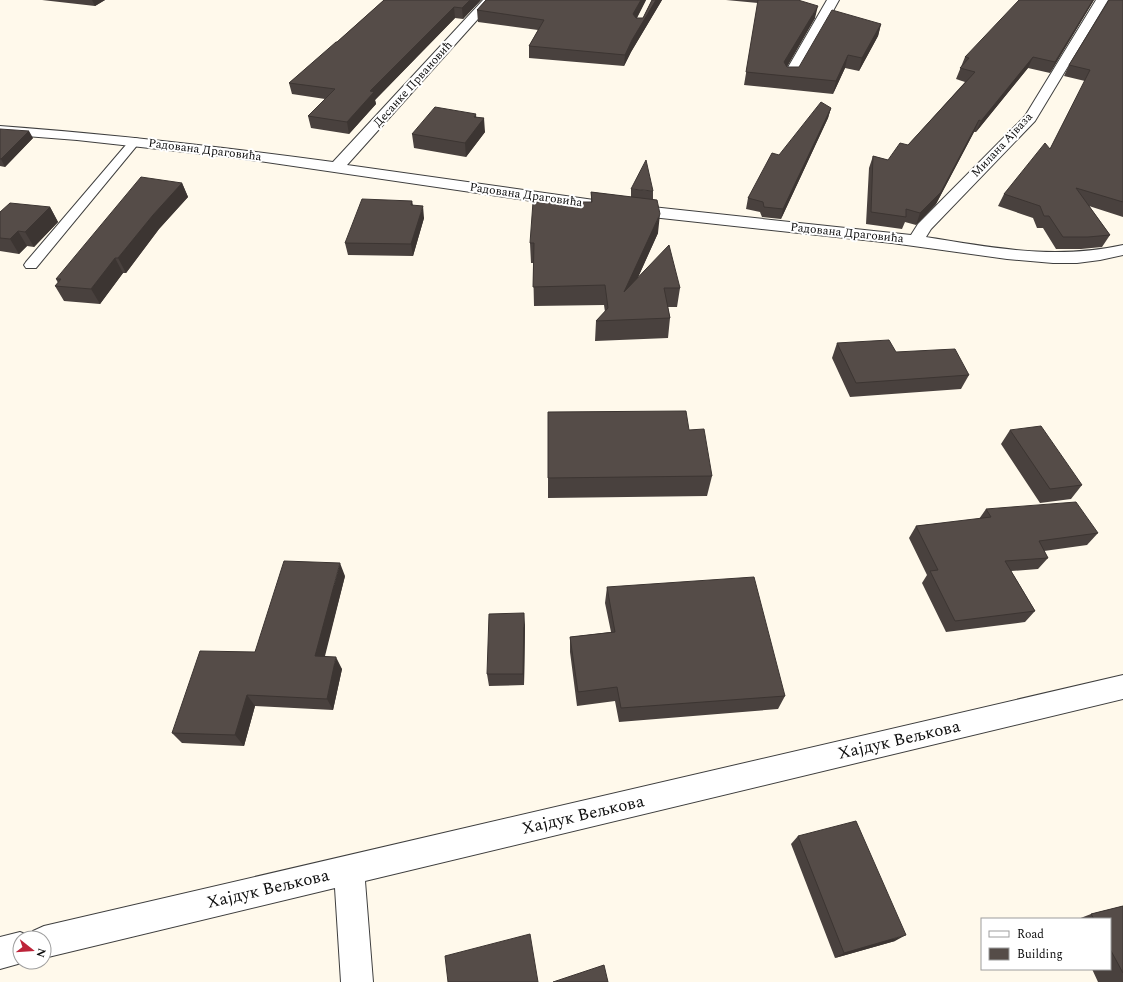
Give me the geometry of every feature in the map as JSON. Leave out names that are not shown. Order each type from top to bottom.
[{"type":"street","name":"Десанке Првановић","points":[[338,167],[489,0]]},
{"type":"street","points":[[790,76],[833,0]]},
{"type":"street","name":"Милана Ајваза","points":[[916,241],[924,227],[1030,118],[1102,0]]},
{"type":"street","name":"Радована Драговића","points":[[0,130],[134,141],[338,167],[618,208],[916,241],[1014,256],[1044,258],[1100,256],[1123,250]]},
{"type":"street","name":"Хајдук Вељкова","points":[[52,940],[1123,687]]},
{"type":"street","points":[[349,870],[357,982]]},
{"type":"street","points":[[0,953],[12,950]]},
{"type":"lane","points":[[31,265],[134,141]]},
{"type":"building","points":[[384,0],[470,0],[462,8],[454,7],[370,91],[374,92],[347,122],[308,116],[335,89],[289,83]]},
{"type":"building","points":[[486,0],[641,0],[633,14],[636,18],[643,18],[652,0],[656,0],[632,40],[625,55],[529,46],[544,20],[477,10]]},
{"type":"building","points":[[758,0],[798,0],[818,6],[784,62],[787,67],[799,67],[832,10],[881,24],[862,58],[848,55],[836,81],[746,72]]},
{"type":"building","points":[[1019,0],[1093,0],[1055,62],[1033,57],[981,121],[979,120],[941,192],[920,213],[906,209],[906,217],[871,212],[873,156],[888,160],[900,143],[908,145],[975,72],[960,68],[969,58],[965,57]]},
{"type":"building","points":[[1109,0],[1123,0],[1123,202],[1076,188],[1110,235],[1063,237],[1049,216],[1044,216],[1040,206],[1004,194],[1045,143],[1050,149],[1090,70],[1069,65]]},
{"type":"building","points":[[821,102],[831,108],[783,209],[764,207],[763,202],[748,198],[772,153],[779,155]]},
{"type":"building","points":[[435,107],[476,114],[474,117],[484,118],[465,143],[412,134]]},
{"type":"building","points":[[0,129],[29,131],[1,159],[0,159]]},
{"type":"building","points":[[646,160],[653,191],[631,189]]},
{"type":"building","points":[[141,177],[182,183],[153,215],[118,258],[115,258],[91,289],[55,286],[61,279],[56,279]]},
{"type":"building","points":[[591,192],[657,200],[660,214],[624,292],[669,245],[680,288],[664,288],[670,318],[596,321],[608,308],[605,285],[533,287],[534,243],[530,243],[533,202],[592,202]]},
{"type":"building","points":[[362,199],[412,201],[411,205],[423,206],[411,244],[345,243]]},
{"type":"building","points":[[10,203],[50,207],[25,232],[18,231],[10,239],[0,238],[0,212]]},
{"type":"building","points":[[889,340],[896,352],[955,349],[969,375],[856,383],[837,343]]},
{"type":"building","points":[[686,411],[689,430],[704,429],[712,476],[548,478],[548,412]]},
{"type":"building","points":[[1041,426],[1082,485],[1050,489],[1010,430]]},
{"type":"building","points":[[1076,502],[1098,533],[1039,541],[1048,558],[1005,561],[1035,611],[955,621],[930,571],[938,570],[916,526],[991,517],[986,509]]},
{"type":"building","points":[[284,561],[340,563],[315,656],[336,657],[327,699],[247,695],[235,735],[172,733],[200,651],[255,652]]},
{"type":"building","points":[[754,577],[785,696],[621,708],[617,687],[578,692],[570,637],[615,632],[607,587]]},
{"type":"building","points":[[524,613],[523,674],[487,674],[489,614]]},
{"type":"building","points":[[856,821],[906,935],[844,953],[798,836]]},
{"type":"building","points":[[1123,906],[1123,973],[1111,951],[1111,918],[1093,918],[1091,914]]},
{"type":"building","points":[[530,934],[538,982],[448,982],[445,956]]},
{"type":"building","points":[[604,965],[608,982],[553,982]]}]
